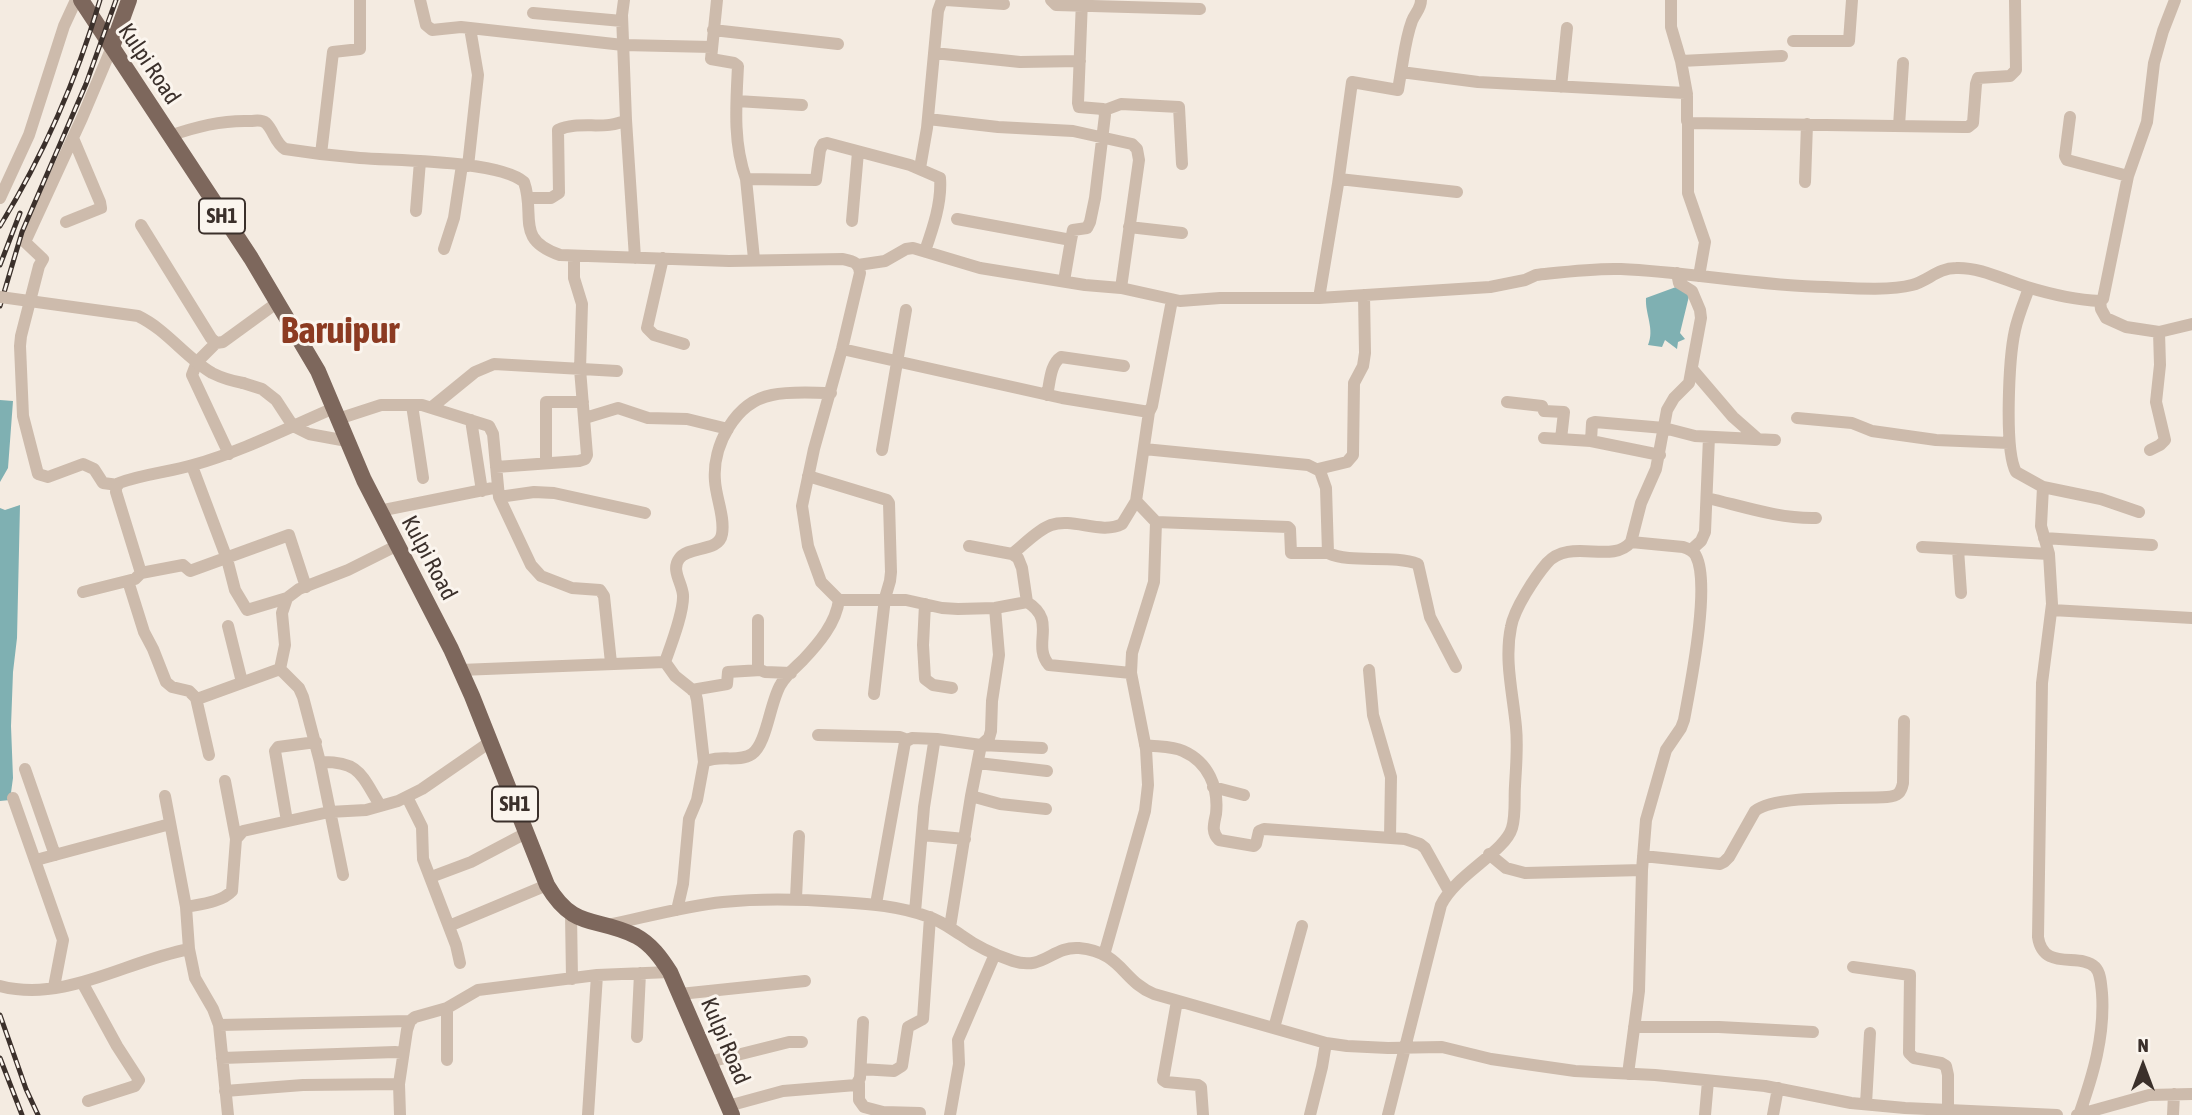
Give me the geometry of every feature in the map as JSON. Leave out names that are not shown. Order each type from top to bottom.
[{"type":"main road","name":"Kulpi Road","points":[[78,0],[112,47],[278,302],[318,371],[379,511],[460,670],[547,885],[561,906],[571,914],[634,935],[660,957],[670,972],[730,1110]]},
{"type":"main road","points":[[112,47],[129,0]]},
{"type":"street","points":[[0,198],[29,135],[64,26],[78,0]]},
{"type":"street","points":[[321,154],[333,52],[360,50],[360,0]]},
{"type":"street","points":[[420,0],[428,28],[470,28],[623,45],[712,47]]},
{"type":"street","points":[[624,0],[622,21],[626,120],[635,258]]},
{"type":"street","points":[[717,0],[711,59],[729,61],[738,66],[738,152],[746,179],[754,259]]},
{"type":"street","points":[[920,168],[928,119],[938,11],[944,0],[1004,4]]},
{"type":"street","points":[[1051,0],[1056,5],[1082,3],[1200,9]]},
{"type":"street","points":[[1320,298],[1352,82],[1398,90],[1410,27],[1420,9],[1421,0]]},
{"type":"street","points":[[1671,0],[1671,27],[1681,61],[1686,94],[1688,193],[1705,242],[1699,276]]},
{"type":"street","points":[[1793,41],[1849,41],[1852,0]]},
{"type":"street","points":[[1688,122],[1971,125],[1978,78],[2010,76],[2016,71],[2015,0]]},
{"type":"street","points":[[2100,301],[2106,286],[2128,176],[2147,122],[2150,86],[2158,47],[2175,0]]},
{"type":"street","points":[[1082,3],[1079,107],[1105,110],[1121,104],[1179,107],[1182,164]]},
{"type":"street","points":[[534,13],[622,21]]},
{"type":"street","points":[[444,249],[465,166],[478,75],[470,28]]},
{"type":"street","points":[[1562,87],[1567,28]]},
{"type":"street","points":[[713,30],[838,44]]},
{"type":"street","points":[[112,47],[25,242],[43,259],[38,266],[21,336],[23,416],[38,474],[48,477],[82,464],[94,469],[103,483],[117,485],[229,454],[293,426],[336,413],[381,405],[432,407],[489,426],[493,434],[499,492],[530,565],[541,576],[572,589],[600,590],[604,596],[611,663]]},
{"type":"street","points":[[934,53],[1020,62],[1080,61]]},
{"type":"street","points":[[1681,61],[1782,56]]},
{"type":"street","points":[[1899,126],[1903,63]]},
{"type":"street","points":[[1401,72],[1478,82],[1686,94]]},
{"type":"street","points":[[737,101],[802,105]]},
{"type":"street","points":[[1064,281],[1073,230],[1087,228],[1090,222],[1105,110]]},
{"type":"street","points":[[2070,117],[2065,156],[2067,160],[2128,176]]},
{"type":"street","points":[[928,119],[998,127],[1073,131],[1132,144],[1137,149],[1139,160],[1121,288]]},
{"type":"street","points":[[528,198],[551,198],[559,192],[558,130],[567,126],[609,124],[626,120]]},
{"type":"street","points":[[169,136],[209,123],[261,121],[268,125],[272,136],[285,149],[420,161],[510,174],[524,182],[528,198],[529,227],[537,243],[547,251],[575,257],[854,261],[860,273],[802,506],[808,546],[821,582],[839,600],[884,598],[942,608],[995,608],[1027,602],[1037,608],[1041,616],[1043,656],[1049,666],[1130,673]]},
{"type":"street","points":[[1805,182],[1807,124]]},
{"type":"street","points":[[66,222],[101,208],[73,138]]},
{"type":"street","points":[[746,179],[816,180],[822,144],[920,168],[940,178],[941,184],[936,216],[925,251]]},
{"type":"street","points":[[852,221],[858,152]]},
{"type":"street","points":[[416,211],[420,161]]},
{"type":"street","points":[[1339,179],[1457,192]]},
{"type":"street","points":[[957,219],[1071,240]]},
{"type":"street","points":[[141,225],[216,343]]},
{"type":"street","points":[[1129,227],[1182,233]]},
{"type":"street","points":[[858,265],[886,261],[906,249],[925,251],[980,268],[1121,288],[1172,300],[1320,298],[1496,286],[1536,275],[1618,269],[1825,288],[1898,287],[1913,285],[1942,269],[1955,268],[1996,276],[2029,288],[2100,301]]},
{"type":"street","points":[[496,467],[585,459],[587,449],[580,369],[582,304],[574,278],[575,257]]},
{"type":"street","points":[[663,258],[647,328],[654,335],[684,344]]},
{"type":"street","points":[[1388,1115],[1441,905],[1449,891],[1510,834],[1513,825],[1517,742],[1509,670],[1509,643],[1513,618],[1542,570],[1557,554],[1569,551],[1618,551],[1631,542],[1660,456],[1668,408],[1689,383],[1701,314],[1692,291],[1679,283],[1677,273]]},
{"type":"street","points":[[2029,288],[2011,350],[2009,443],[2010,458],[2016,472],[2043,487],[2101,499],[2139,512]]},
{"type":"street","points":[[1318,469],[1347,463],[1353,455],[1354,383],[1364,361],[1364,295]]},
{"type":"street","points":[[0,297],[138,316],[153,324],[210,372],[224,379],[262,389],[276,400],[293,426],[309,434],[347,441]]},
{"type":"street","points":[[1012,554],[1049,526],[1060,523],[1122,524],[1136,501],[1149,412],[1172,300]]},
{"type":"street","points":[[2100,301],[2103,314],[2126,327],[2159,332],[2192,324]]},
{"type":"street","points":[[229,454],[192,375],[197,362],[216,343],[223,342],[278,302]]},
{"type":"street","points":[[882,450],[906,310]]},
{"type":"street","points":[[2150,450],[2165,440],[2156,401],[2160,365],[2159,332]]},
{"type":"street","points":[[842,349],[1047,395],[1149,412]]},
{"type":"street","points":[[1047,395],[1053,366],[1061,357],[1124,366]]},
{"type":"street","points":[[432,407],[475,372],[494,364],[617,372]]},
{"type":"street","points":[[1692,369],[1733,417],[1758,439]]},
{"type":"street","points":[[665,662],[682,601],[677,562],[685,554],[717,544],[722,538],[715,481],[715,456],[722,437],[749,405],[769,395],[831,393]]},
{"type":"street","points":[[546,463],[546,402],[583,401]]},
{"type":"street","points":[[1507,402],[1541,405],[1544,411],[1564,412],[1561,439]]},
{"type":"street","points":[[412,405],[423,478]]},
{"type":"street","points":[[585,418],[618,408],[648,418],[687,419],[728,429]]},
{"type":"street","points":[[1797,418],[1852,423],[1872,430],[1936,440],[2009,443]]},
{"type":"street","points":[[471,420],[482,491]]},
{"type":"street","points":[[1591,441],[1593,422],[1664,428],[1680,433],[1709,436],[1775,440]]},
{"type":"street","points":[[1691,550],[1701,541],[1705,532],[1709,436]]},
{"type":"street","points":[[1544,438],[1591,441],[1660,456]]},
{"type":"street","points":[[1144,449],[1283,462],[1318,469],[1324,477],[1326,488],[1328,553]]},
{"type":"street","points":[[192,466],[227,559],[235,590],[247,610],[288,598],[306,587],[396,546]]},
{"type":"street","points":[[808,476],[887,500],[889,503],[891,572],[884,598],[874,694]]},
{"type":"street","points":[[117,485],[116,492],[141,573]]},
{"type":"street","points":[[2043,487],[2041,517],[2049,554],[2052,610],[2042,683],[2038,937],[2040,946],[2047,954],[2092,965],[2100,977],[2102,1001],[2101,1033],[2093,1073],[2078,1115]]},
{"type":"street","points":[[379,511],[482,491],[554,493],[645,513]]},
{"type":"street","points":[[1707,498],[1766,512],[1815,518]]},
{"type":"street","points":[[1136,501],[1156,522],[1288,527],[1291,553],[1328,553],[1418,564],[1430,617],[1456,667]]},
{"type":"street","points":[[1104,955],[1144,811],[1149,773],[1130,673],[1132,653],[1154,582],[1156,522]]},
{"type":"street","points":[[83,592],[135,579],[141,573],[183,565],[190,571],[289,535],[306,587]]},
{"type":"street","points":[[2044,538],[2152,545]]},
{"type":"street","points":[[1628,1074],[1639,991],[1642,870],[1648,809],[1666,750],[1684,720],[1695,660],[1701,582],[1696,556],[1691,550],[1631,542]]},
{"type":"street","points":[[969,546],[1012,554],[1018,558],[1027,602]]},
{"type":"street","points":[[1922,547],[2049,554]]},
{"type":"street","points":[[1958,549],[1961,593]]},
{"type":"street","points":[[128,581],[144,632],[166,682],[172,687],[192,693],[196,698],[209,755]]},
{"type":"street","points":[[280,669],[285,645],[282,613],[288,598]]},
{"type":"street","points":[[704,762],[709,759],[744,758],[754,753],[760,744],[772,702],[781,683],[824,635],[838,610],[839,600]]},
{"type":"street","points":[[925,604],[925,679],[933,685],[952,688]]},
{"type":"street","points":[[950,927],[971,796],[982,745],[991,732],[992,701],[998,669],[995,608]]},
{"type":"street","points":[[2052,610],[2192,618]]},
{"type":"street","points":[[758,620],[758,666],[761,670]]},
{"type":"street","points":[[228,626],[242,682]]},
{"type":"street","points":[[460,670],[665,662]]},
{"type":"street","points":[[665,662],[698,700],[704,762],[697,800],[689,819],[683,884],[677,910]]},
{"type":"street","points":[[196,698],[280,669]]},
{"type":"street","points":[[280,669],[299,688],[316,742],[343,875]]},
{"type":"street","points":[[692,690],[727,684],[728,672],[761,670],[791,673]]},
{"type":"street","points":[[1369,670],[1373,715],[1391,777],[1390,837]]},
{"type":"street","points":[[1643,856],[1720,864],[1729,857],[1755,811],[1760,807],[1795,801],[1897,795],[1901,792],[1903,783],[1904,721]]},
{"type":"street","points":[[818,735],[937,739],[982,745],[1042,748]]},
{"type":"street","points":[[915,912],[932,750],[937,739]]},
{"type":"street","points":[[876,904],[904,748],[908,740]]},
{"type":"street","points":[[287,821],[275,751],[278,747],[316,742]]},
{"type":"street","points":[[236,839],[248,829],[329,811],[366,810],[407,797],[490,742]]},
{"type":"street","points":[[1145,745],[1181,750],[1204,764],[1217,802],[1214,833],[1219,840],[1252,846],[1256,844],[1259,831],[1264,829],[1390,837],[1413,841],[1425,848],[1449,891]]},
{"type":"street","points":[[320,762],[354,767],[380,805]]},
{"type":"street","points":[[978,763],[1047,771]]},
{"type":"street","points":[[25,769],[55,855]]},
{"type":"street","points":[[186,908],[221,899],[232,891],[236,839],[225,781]]},
{"type":"street","points":[[1213,787],[1244,795]]},
{"type":"street","points":[[165,796],[186,908],[189,949],[195,978],[213,1009],[219,1026],[228,1115]]},
{"type":"street","points":[[971,796],[1000,804],[1045,809]]},
{"type":"street","points":[[407,797],[422,827],[423,859],[460,963]]},
{"type":"street","points":[[13,798],[63,940],[54,987]]},
{"type":"street","points":[[36,860],[170,824]]},
{"type":"street","points":[[430,877],[471,862],[526,832]]},
{"type":"street","points":[[922,835],[965,839]]},
{"type":"street","points":[[796,898],[799,836]]},
{"type":"street","points":[[1489,854],[1506,868],[1525,873],[1642,870]]},
{"type":"street","points":[[449,926],[547,885]]},
{"type":"street","points":[[605,926],[722,902],[796,898],[876,904],[930,917],[995,954],[1020,963],[1037,963],[1069,948],[1104,955],[1114,959],[1146,991],[1326,1043],[1361,1048],[1442,1047],[1522,1064],[1778,1088],[1905,1111],[1948,1110],[2057,1115]]},
{"type":"street","points":[[571,914],[572,979]]},
{"type":"street","points":[[861,1069],[894,1070],[902,1066],[908,1027],[923,1019],[930,917]]},
{"type":"street","points":[[1274,1027],[1302,926]]},
{"type":"street","points":[[0,986],[18,991],[83,984],[111,972],[189,949]]},
{"type":"street","points":[[950,1115],[959,1064],[958,1040],[995,954]]},
{"type":"street","points":[[1853,967],[1910,975],[1909,1053],[1914,1058],[1946,1066],[1948,1110]]},
{"type":"street","points":[[219,1026],[410,1021],[447,1008],[478,990],[597,975],[670,972]]},
{"type":"street","points":[[637,1037],[640,973]]},
{"type":"street","points":[[588,1115],[597,975]]},
{"type":"street","points":[[680,994],[805,981]]},
{"type":"street","points":[[83,984],[139,1080],[135,1086],[89,1101]]},
{"type":"street","points":[[1177,1001],[1163,1080],[1166,1083],[1201,1087],[1203,1115]]},
{"type":"street","points":[[447,1008],[447,1060]]},
{"type":"street","points":[[400,1115],[403,1053],[410,1021]]},
{"type":"street","points":[[863,1021],[859,1100],[864,1107],[883,1111],[920,1112]]},
{"type":"street","points":[[1634,1027],[1719,1027],[1813,1032]]},
{"type":"street","points":[[1866,1104],[1870,1034]]},
{"type":"street","points":[[709,1062],[789,1042],[802,1042]]},
{"type":"street","points":[[1310,1115],[1326,1043]]},
{"type":"street","points":[[222,1058],[403,1053]]},
{"type":"street","points":[[1704,1115],[1708,1081]]},
{"type":"street","points":[[730,1110],[774,1093],[795,1089],[852,1086],[859,1083]]},
{"type":"street","points":[[225,1090],[303,1085],[400,1084]]},
{"type":"street","points":[[1773,1115],[1778,1088]]},
{"type":"street","points":[[2174,1094],[2174,1115]]},
{"type":"street","points":[[2078,1115],[2138,1097],[2192,1094]]},
{"type":"water","points":[[1676,287],[1690,292],[1680,333],[1685,339],[1678,342],[1677,349],[1665,340],[1662,347],[1648,345],[1650,327],[1646,298]]},
{"type":"water","points":[[0,400],[13,401],[8,468],[0,482]]},
{"type":"water","points":[[20,505],[17,638],[11,726],[13,778],[10,800],[0,801],[0,508],[5,510]]},
{"type":"railway","points":[[0,226],[31,172],[58,116],[100,0]]},
{"type":"railway","points":[[0,306],[22,232],[86,84],[116,0]]},
{"type":"railway","points":[[0,265],[20,213]]},
{"type":"railway","points":[[0,1015],[38,1115]]},
{"type":"railway","points":[[0,1058],[22,1115]]},
{"type":"district","name":"Baruipur","points":[[340,331]]}]
